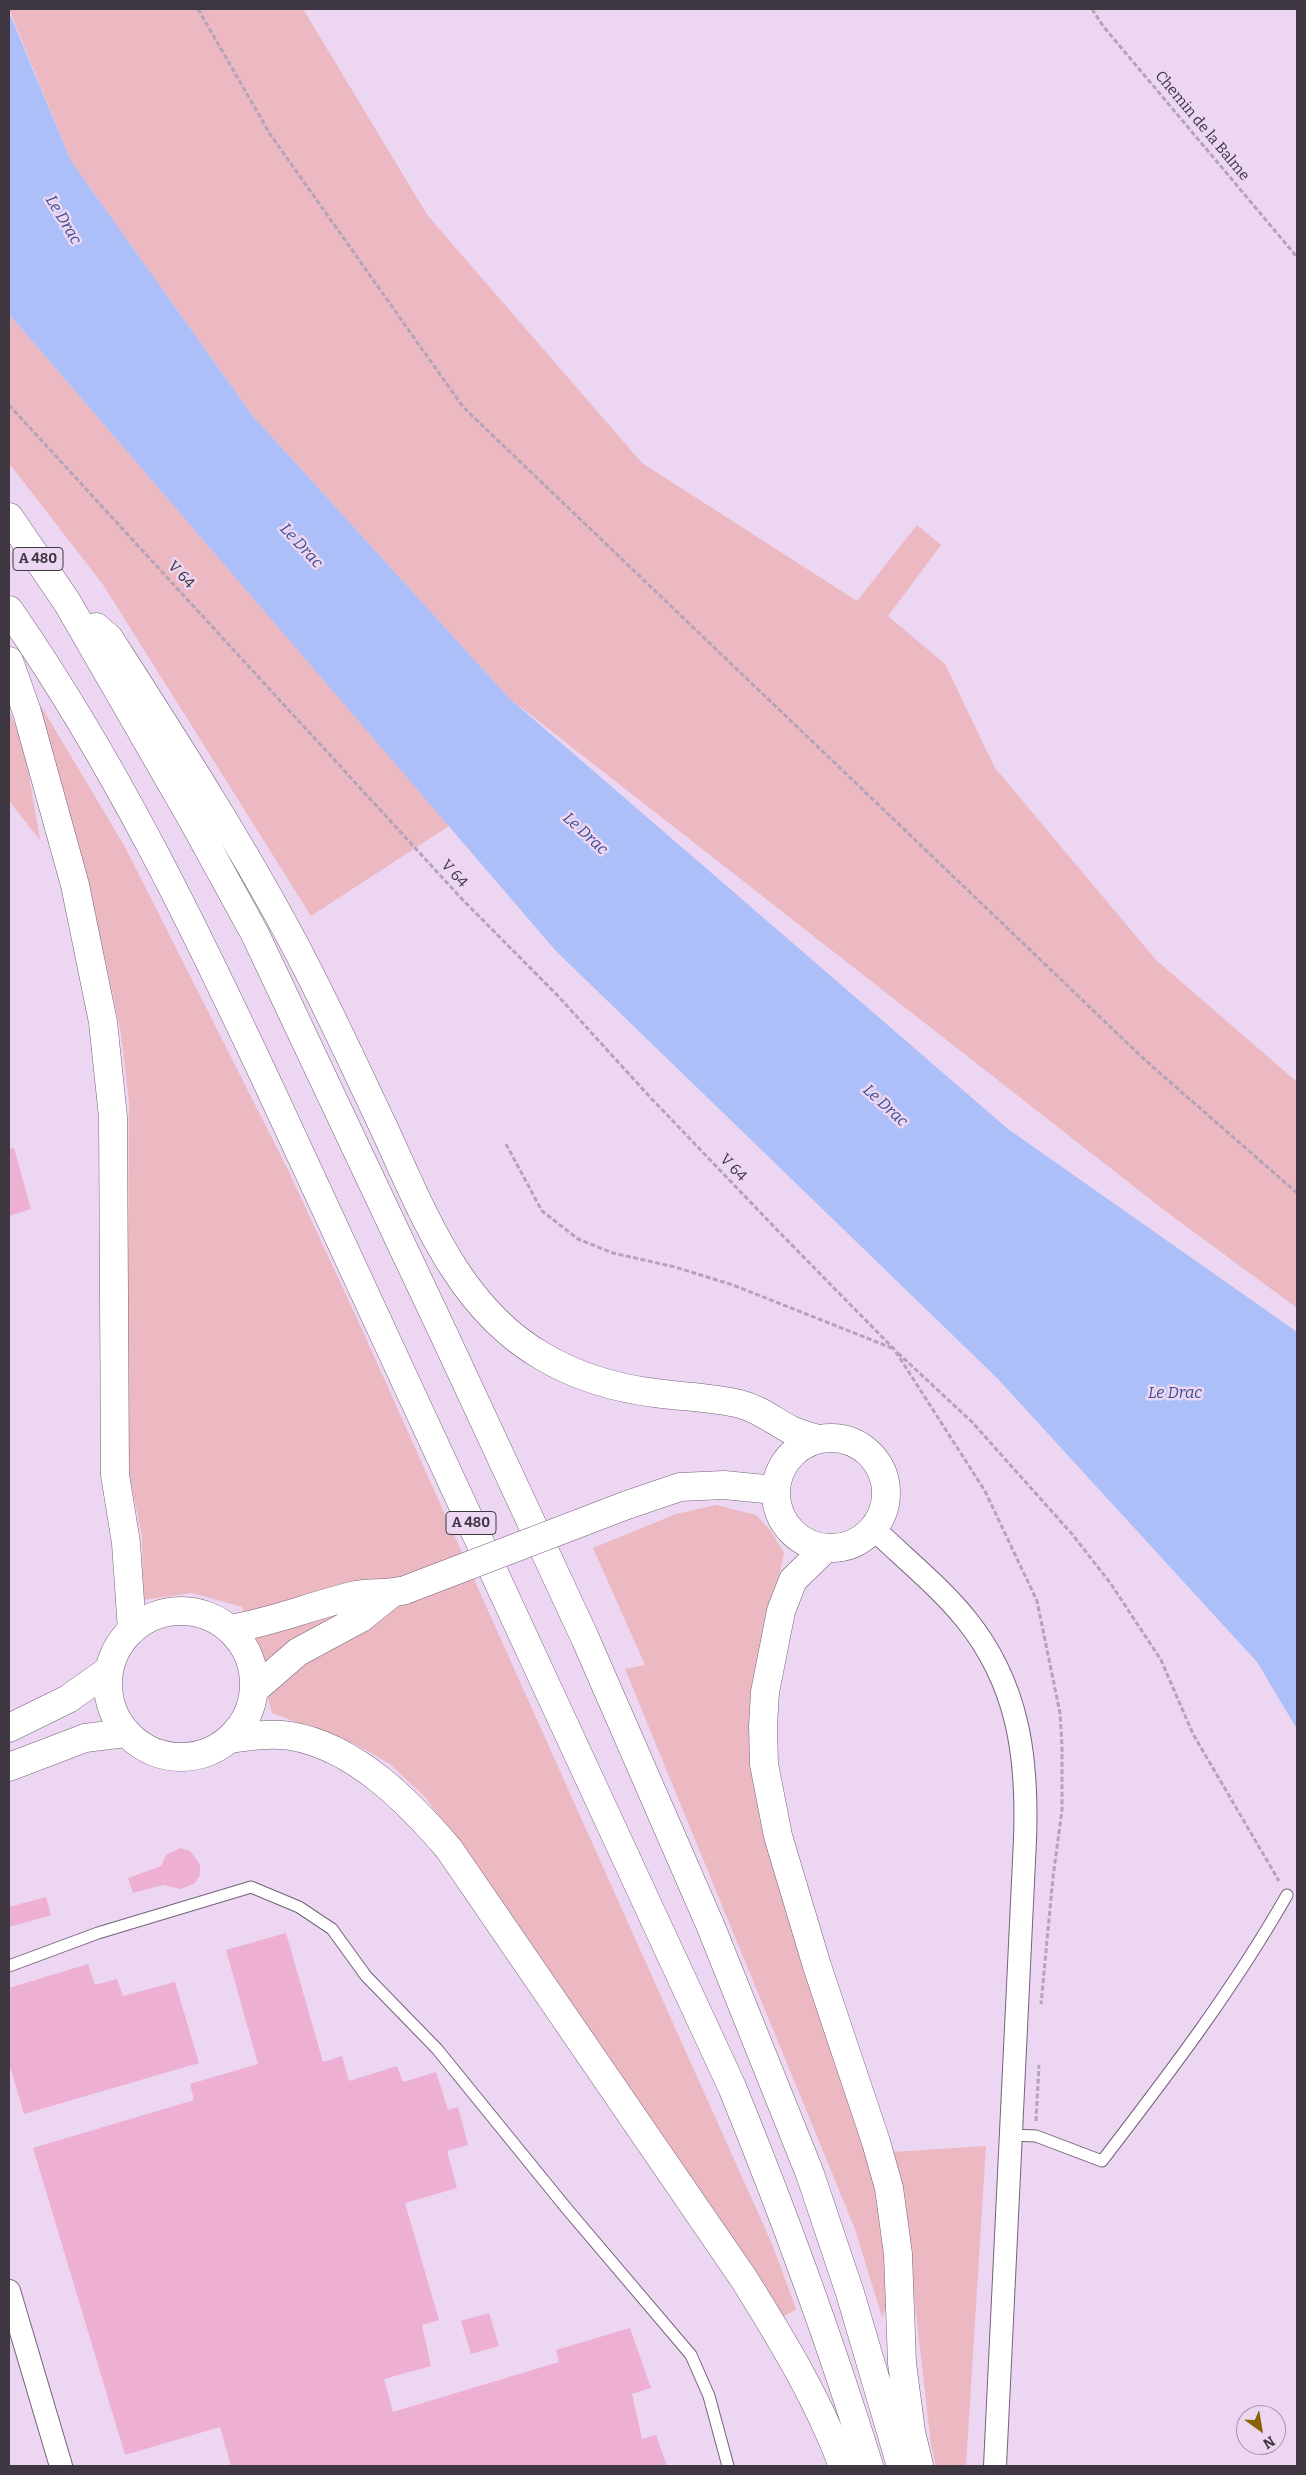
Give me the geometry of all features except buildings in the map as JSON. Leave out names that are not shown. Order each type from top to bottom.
[{"type":"main road","name":"A 480","points":[[9,517],[67,602],[192,819],[255,934],[585,1638],[710,1927],[777,2088],[810,2174],[850,2293],[901,2466]]},
{"type":"main road","points":[[67,602],[109,638],[245,856],[302,960],[433,1232],[459,1278],[483,1308],[511,1334],[541,1356],[590,1379],[654,1393],[720,1400],[742,1405],[762,1412],[794,1432],[818,1439]]},
{"type":"main road","name":"A 480","points":[[9,610],[42,658],[130,809],[216,974],[286,1122],[732,2087],[779,2201],[810,2286],[869,2466]]},
{"type":"main road","points":[[9,661],[27,712],[75,886],[104,1022],[113,1117],[115,1474],[126,1543],[132,1630]]},
{"type":"main road","points":[[829,1438],[852,1442],[862,1447],[878,1464],[886,1485],[886,1497],[882,1514],[873,1528],[864,1538],[839,1548],[812,1546],[799,1539],[789,1530],[778,1511],[775,1490],[781,1468],[788,1458],[806,1443],[818,1439],[829,1438]]},
{"type":"main road","points":[[254,1690],[298,1652],[361,1618],[398,1592],[627,1505],[680,1487],[724,1485],[775,1490]]},
{"type":"main road","points":[[826,1548],[793,1580],[780,1610],[765,1692],[763,1726],[764,1764],[778,1836],[889,2188],[898,2254],[902,2363],[911,2432],[920,2466]]},
{"type":"main road","points":[[230,1629],[256,1625],[358,1595],[398,1592]]},
{"type":"main road","points":[[181,1611],[207,1616],[230,1629],[238,1637],[249,1657],[254,1690],[247,1717],[230,1739],[208,1752],[183,1758],[158,1754],[135,1742],[126,1733],[114,1714],[110,1703],[108,1681],[109,1670],[117,1648],[132,1630],[155,1616],[181,1611]]},
{"type":"main road","points":[[9,1728],[68,1699],[109,1670]]},
{"type":"main road","points":[[9,1720],[47,1710]]},
{"type":"main road","points":[[11,1765],[85,1738],[126,1733]]},
{"type":"main road","points":[[230,1739],[272,1734],[292,1736],[331,1750],[378,1777],[423,1818],[449,1849],[744,2279],[787,2348],[812,2393],[842,2466]]},
{"type":"street","points":[[873,1528],[965,1618],[996,1664],[1018,1723],[1026,1796],[995,2466]]},
{"type":"street","points":[[9,2291],[61,2466]]},
{"type":"lane","points":[[9,1966],[98,1933],[251,1887],[299,1908],[332,1928],[366,1976],[437,2049],[567,2209],[691,2356],[709,2396],[728,2466]]},
{"type":"lane","points":[[1011,2135],[1036,2136],[1102,2161],[1186,2051],[1257,1948],[1287,1895]]},
{"type":"path","points":[[198,9],[270,134],[463,407],[1146,1060],[1297,1193]]},
{"type":"path","name":"Chemin de la Balme","points":[[1092,9],[1103,26],[1297,257]]},
{"type":"path","name":"V 64","points":[[9,405],[461,898],[558,996],[649,1096],[780,1234],[894,1349],[972,1422],[1072,1534],[1111,1584],[1161,1660],[1193,1734],[1287,1895]]},
{"type":"path","points":[[506,1144],[542,1211],[578,1239],[613,1253],[675,1267],[733,1285],[894,1349]]},
{"type":"shaded area","points":[[9,9],[303,9],[428,216],[642,463],[857,601],[917,525],[941,545],[888,616],[945,664],[995,768],[1156,960],[1297,1082],[1297,1308],[1164,1210],[509,698],[252,415],[71,161]]},
{"type":"shaded area","points":[[9,314],[449,826],[311,916],[104,586],[9,463]]},
{"type":"shaded area","points":[[29,686],[125,847],[288,1170],[360,1325],[772,2244],[796,2309],[779,2319],[487,1882],[425,1797],[390,1764],[357,1745],[272,1713],[242,1607],[192,1593],[143,1600],[142,1537],[130,1478],[127,1421],[129,1102],[121,1034],[106,962]]},
{"type":"shaded area","points":[[9,711],[24,746],[40,840],[9,801]]},
{"type":"shaded area","points":[[716,1505],[756,1515],[770,1530],[784,1553],[764,1643],[753,1757],[885,2214],[890,2297],[882,2317],[855,2229],[625,1669],[645,1665],[593,1548],[676,1514]]},
{"type":"shaded area","points":[[986,2146],[966,2466],[936,2466],[931,2445],[913,2287],[892,2152]]},
{"type":"water","name":"Le Drac","points":[[9,12],[71,161],[252,415],[509,698],[1008,1129],[1297,1332],[1297,1729],[1257,1662],[997,1378],[556,951],[9,314]]}]
